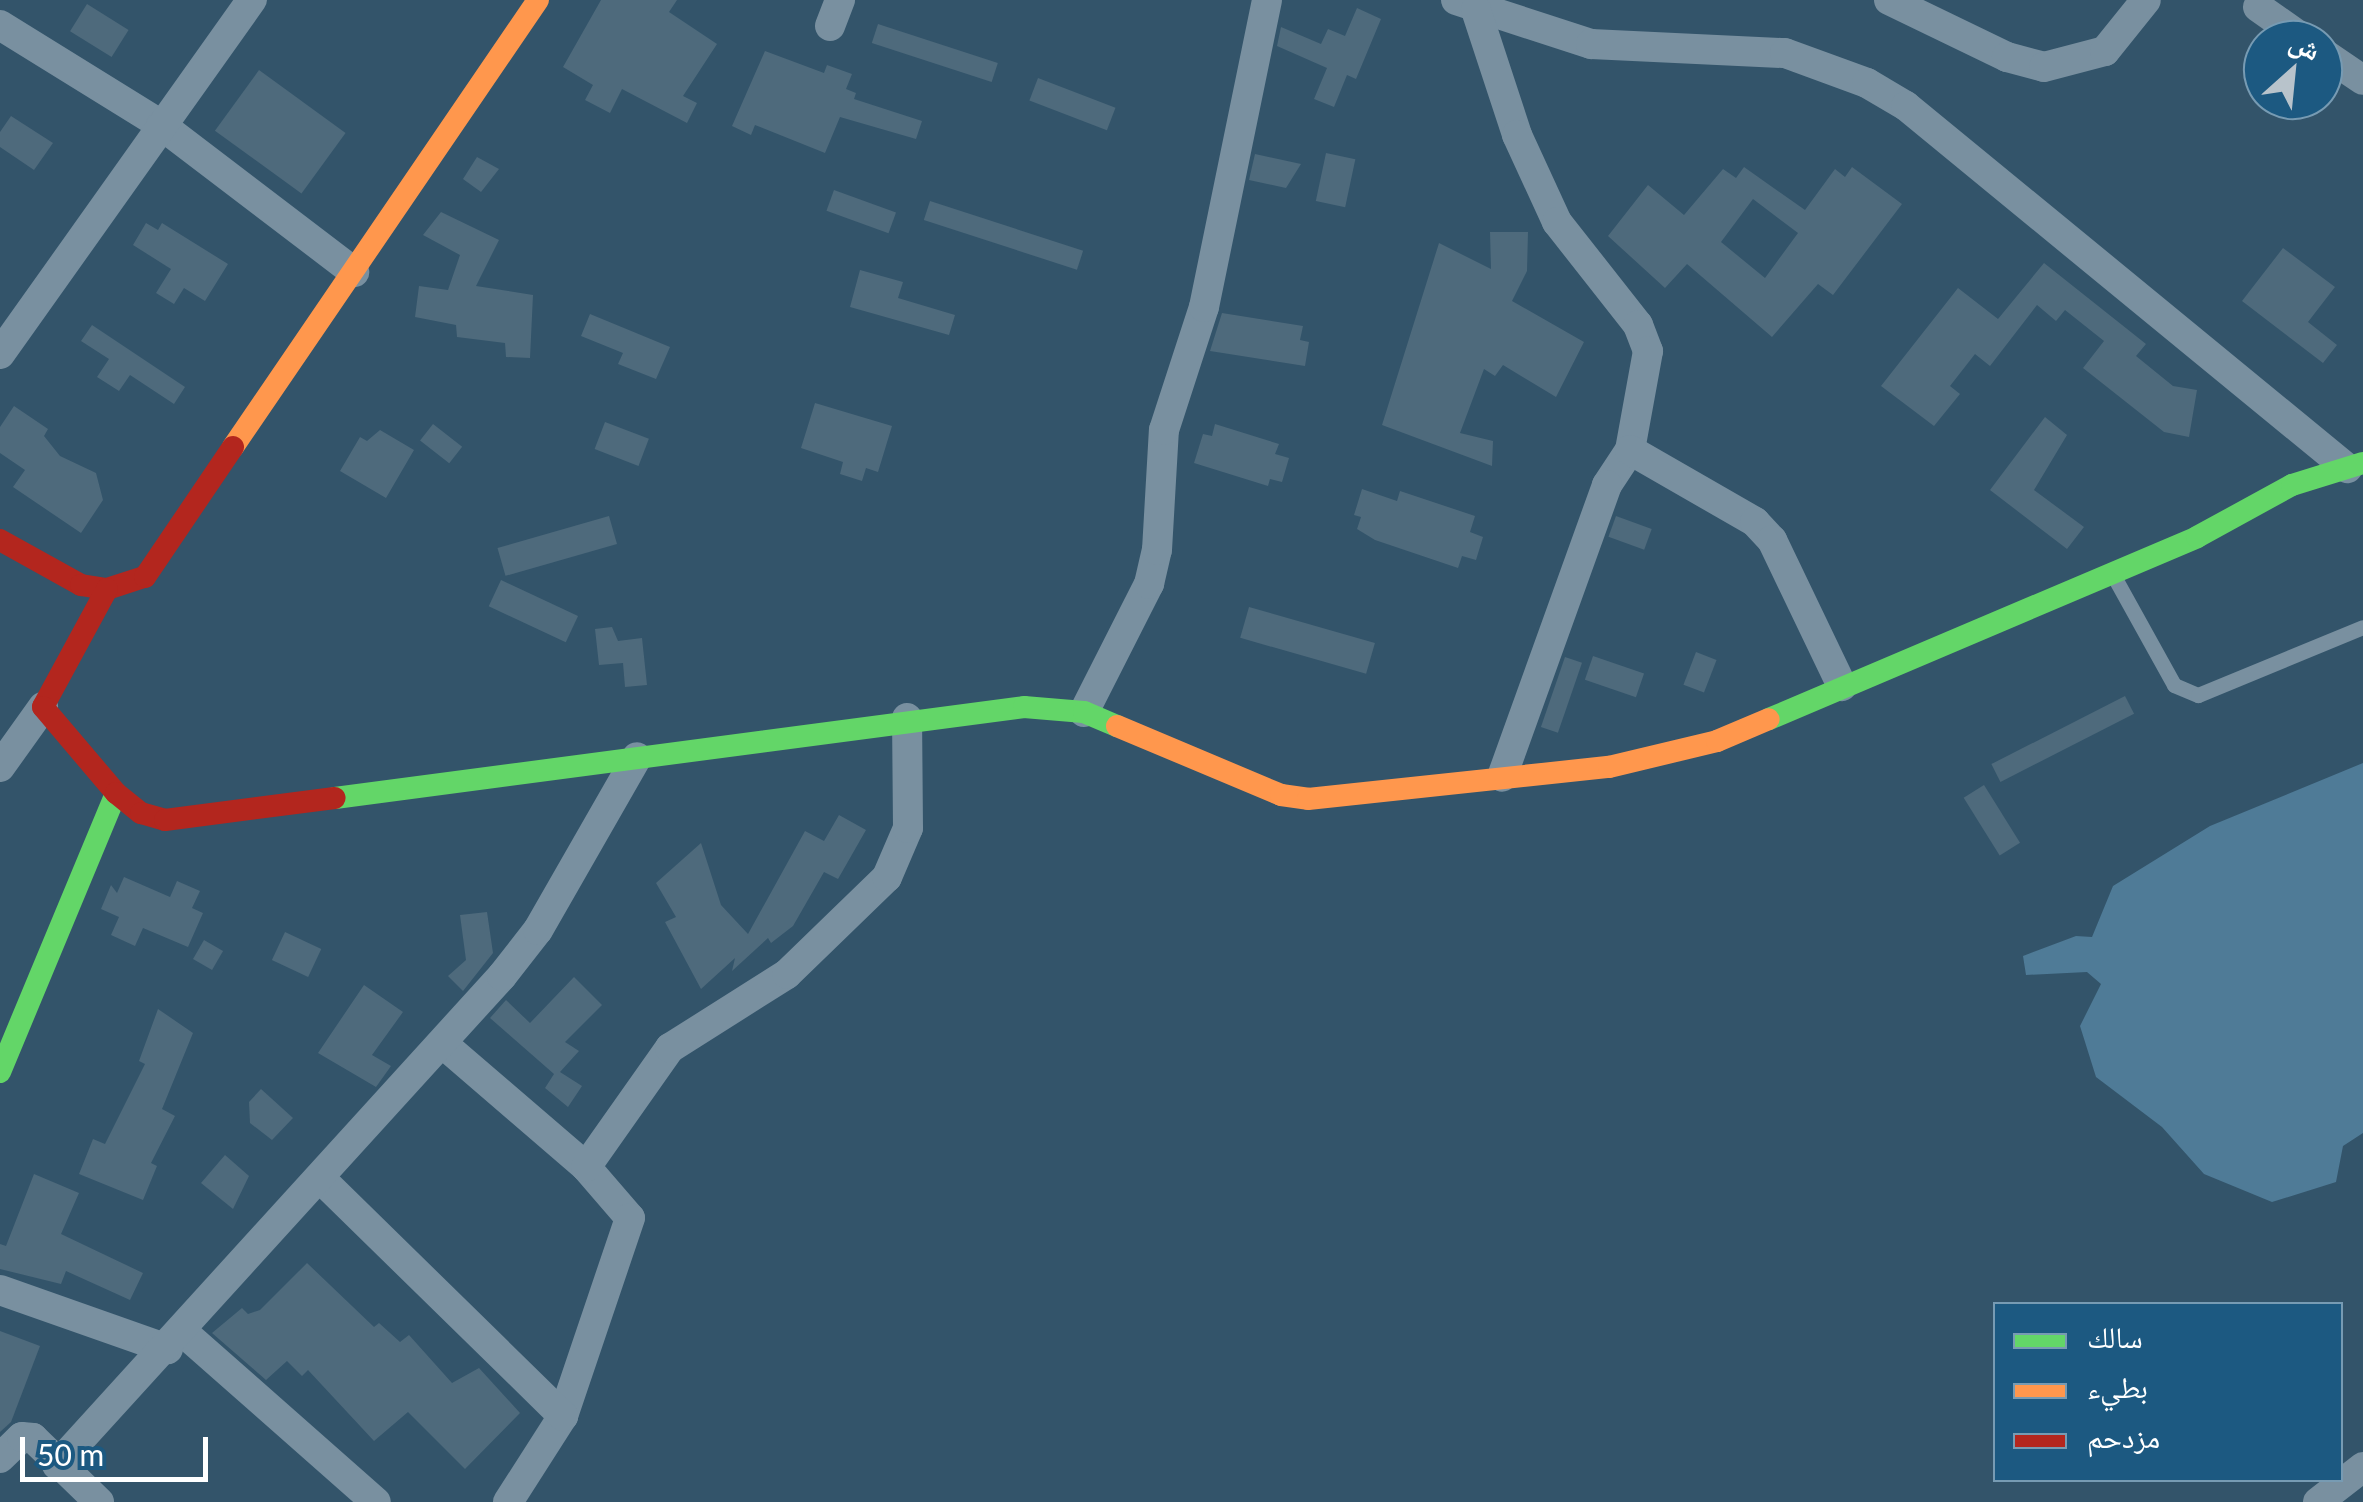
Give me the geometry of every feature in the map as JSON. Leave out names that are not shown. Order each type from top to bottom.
[{"type":"street","points":[[0,354],[252,0]]},
{"type":"street","points":[[0,540],[58,576],[106,590],[145,577],[538,0]]},
{"type":"street","points":[[1084,712],[1153,567],[1164,430],[1204,308],[1267,0]]},
{"type":"street","points":[[1889,0],[2007,57],[2044,66],[2105,51],[2146,0]]},
{"type":"street","points":[[1466,5],[1557,222],[1638,324],[1648,351],[1630,450],[1606,485],[1502,777]]},
{"type":"street","points":[[1466,5],[1591,44],[1785,52],[1866,84],[1906,106],[2355,465]]},
{"type":"street","points":[[2258,8],[2276,20]]},
{"type":"street","points":[[0,24],[162,126],[354,272]]},
{"type":"street","points":[[1630,450],[1754,522],[1772,540],[1842,686]]},
{"type":"street","points":[[43,707],[116,793],[141,813],[192,820],[906,718],[1024,707],[1084,712],[1295,797],[1609,767],[1717,741],[2198,537],[2292,485],[2355,465]]},
{"type":"street","points":[[0,766],[43,707],[106,590]]},
{"type":"street","points":[[586,1167],[670,1048],[787,974],[887,877],[908,828],[906,718]]},
{"type":"street","points":[[58,1465],[321,1179],[538,930],[636,756]]},
{"type":"street","points":[[0,1072],[116,793]]},
{"type":"street","points":[[442,1043],[586,1167],[630,1218],[563,1416],[508,1502]]},
{"type":"street","points":[[321,1179],[563,1416]]},
{"type":"street","points":[[0,1290],[175,1340],[376,1502]]},
{"type":"street","points":[[0,1458],[26,1436],[99,1502]]},
{"type":"street","points":[[2318,1502],[2363,1468]]},
{"type":"lane","points":[[2112,573],[2174,686],[2198,695],[2363,627]]},
{"type":"water","points":[[2363,763],[2363,1133],[2343,1146],[2336,1182],[2272,1202],[2204,1174],[2162,1127],[2096,1077],[2080,1026],[2101,984],[2087,972],[2026,975],[2023,956],[2076,936],[2092,937],[2113,886],[2210,826]]},
{"type":"building","points":[[601,0],[677,0],[669,12],[717,44],[683,96],[697,103],[687,123],[622,89],[610,113],[585,100],[593,85],[563,67]]},
{"type":"building","points":[[87,4],[129,30],[112,57],[70,31]]},
{"type":"building","points":[[1357,8],[1381,19],[1356,79],[1347,75],[1334,107],[1314,99],[1327,68],[1277,46],[1281,27],[1321,44],[1328,29],[1345,36]]},
{"type":"building","points":[[878,24],[998,63],[992,82],[872,43]]},
{"type":"building","points":[[765,51],[824,73],[827,65],[852,74],[846,89],[856,93],[854,99],[922,121],[916,139],[840,117],[825,153],[755,125],[751,135],[732,126]]},
{"type":"building","points":[[259,70],[346,133],[301,194],[215,131]]},
{"type":"building","points":[[1038,78],[1115,108],[1107,130],[1029,100]]},
{"type":"building","points":[[11,116],[53,143],[34,170],[0,147],[0,132]]},
{"type":"building","points":[[1326,153],[1355,159],[1345,207],[1316,201]]},
{"type":"building","points":[[1255,154],[1301,164],[1286,188],[1249,180]]},
{"type":"building","points":[[477,157],[499,169],[481,192],[463,179]]},
{"type":"building","points":[[1744,167],[1805,210],[1835,169],[1845,177],[1852,167],[1902,204],[1833,295],[1818,284],[1772,337],[1687,264],[1665,288],[1608,236],[1648,185],[1684,215],[1723,169],[1736,178]],"holes":[[[1753,199],[1798,233],[1765,278],[1721,242]]]},
{"type":"building","points":[[834,190],[896,213],[888,233],[826,211]]},
{"type":"building","points":[[930,201],[1083,251],[1077,270],[924,220]]},
{"type":"building","points":[[441,212],[499,240],[476,286],[533,295],[530,358],[506,357],[505,343],[457,337],[456,325],[415,317],[419,286],[448,290],[460,255],[423,235]]},
{"type":"building","points":[[146,223],[158,230],[162,223],[228,264],[205,301],[184,288],[174,304],[156,293],[171,269],[133,245]]},
{"type":"building","points":[[1490,232],[1528,232],[1527,271],[1512,301],[1584,342],[1556,397],[1503,365],[1495,376],[1484,369],[1460,433],[1493,441],[1492,466],[1382,425],[1439,243],[1491,269]]},
{"type":"building","points":[[2283,248],[2335,287],[2308,322],[2337,345],[2323,363],[2242,301]]},
{"type":"building","points":[[2044,263],[2146,344],[2136,356],[2173,386],[2197,390],[2189,437],[2164,432],[2083,368],[2104,341],[2065,310],[2056,321],[2037,305],[1990,366],[1975,354],[1950,386],[1960,394],[1934,426],[1881,386],[1958,288],[1998,319]]},
{"type":"building","points":[[860,270],[903,282],[898,298],[955,315],[949,335],[850,307]]},
{"type":"building","points":[[1222,313],[1303,326],[1300,340],[1309,342],[1305,366],[1210,351]]},
{"type":"building","points":[[590,314],[670,347],[656,379],[618,364],[623,353],[581,336]]},
{"type":"building","points":[[92,325],[185,387],[174,404],[130,375],[119,391],[97,377],[109,359],[81,341]]},
{"type":"building","points":[[815,403],[892,426],[878,472],[866,468],[862,481],[840,474],[843,462],[801,448]]},
{"type":"building","points":[[14,406],[48,429],[44,436],[60,456],[96,473],[103,500],[81,533],[13,487],[25,470],[0,453],[0,427]]},
{"type":"building","points":[[2045,417],[2067,435],[2034,490],[2084,527],[2067,549],[1990,490]]},
{"type":"building","points":[[605,422],[649,439],[638,466],[595,449]]},
{"type":"building","points":[[433,424],[462,447],[449,463],[420,441]]},
{"type":"building","points":[[1215,424],[1279,444],[1275,454],[1289,458],[1282,482],[1270,479],[1268,486],[1194,463],[1203,434],[1212,436]]},
{"type":"building","points":[[380,430],[414,450],[386,498],[340,471],[360,437],[367,441]]},
{"type":"building","points":[[1362,489],[1397,501],[1400,491],[1475,516],[1470,532],[1483,537],[1476,560],[1462,556],[1458,568],[1375,540],[1357,529],[1361,517],[1354,515]]},
{"type":"building","points":[[609,516],[617,544],[505,576],[497,548]]},
{"type":"building","points":[[1616,516],[1652,529],[1644,550],[1608,537]]},
{"type":"building","points":[[501,580],[578,616],[566,642],[489,606]]},
{"type":"building","points":[[1249,607],[1375,643],[1366,674],[1240,638]]},
{"type":"building","points":[[612,627],[618,641],[642,638],[647,685],[625,687],[623,663],[599,665],[595,629]]},
{"type":"building","points":[[1696,652],[1717,660],[1704,693],[1683,685]]},
{"type":"building","points":[[1593,656],[1644,674],[1636,697],[1585,680]]},
{"type":"building","points":[[1565,657],[1582,663],[1558,733],[1541,727]]},
{"type":"building","points":[[2125,696],[2134,714],[2000,782],[1991,764]]},
{"type":"building","points":[[1984,785],[2020,843],[2000,855],[1964,798]]},
{"type":"building","points":[[839,815],[866,830],[838,879],[824,872],[793,926],[771,943],[768,938],[732,971],[735,958],[701,989],[665,922],[676,917],[656,883],[701,843],[721,905],[748,934],[805,831],[824,841]]},
{"type":"building","points":[[124,877],[170,897],[177,881],[200,891],[192,908],[203,913],[188,947],[143,928],[135,946],[111,935],[119,917],[101,909],[111,885],[117,893]]},
{"type":"building","points":[[487,912],[493,953],[463,991],[448,976],[466,960],[460,915]]},
{"type":"building","points":[[285,932],[321,949],[308,977],[272,960]]},
{"type":"building","points":[[204,940],[223,951],[212,970],[193,959]]},
{"type":"building","points":[[574,977],[602,1005],[565,1042],[579,1051],[560,1072],[582,1086],[568,1107],[545,1088],[554,1074],[490,1018],[506,1000],[530,1023]]},
{"type":"building","points":[[364,985],[403,1012],[372,1055],[391,1066],[376,1087],[318,1053]]},
{"type":"building","points":[[158,1009],[193,1033],[162,1109],[175,1116],[151,1163],[157,1166],[143,1200],[79,1174],[93,1139],[105,1144],[145,1064],[139,1061]]},
{"type":"building","points":[[261,1089],[293,1118],[272,1140],[250,1123],[249,1102]]},
{"type":"building","points":[[225,1155],[249,1176],[233,1209],[201,1183]]},
{"type":"building","points":[[34,1174],[79,1193],[61,1234],[143,1273],[130,1300],[66,1271],[61,1284],[0,1269],[0,1244],[6,1246]]},
{"type":"building","points":[[307,1263],[374,1327],[379,1323],[400,1342],[409,1335],[452,1383],[479,1368],[520,1413],[465,1469],[408,1412],[374,1441],[308,1370],[302,1376],[287,1361],[266,1380],[212,1333],[242,1308],[248,1314],[260,1310]]},
{"type":"building","points":[[0,1331],[40,1346],[11,1422],[0,1432]]},
{"type":"traffic: fast","points":[[1769,719],[2197,537],[2292,485],[2363,463]]},
{"type":"traffic: fast","points":[[335,798],[1024,707],[1084,712],[1117,726]]},
{"type":"traffic: fast","points":[[0,1072],[116,793]]},
{"type":"traffic: slow","points":[[233,447],[538,0]]},
{"type":"traffic: slow","points":[[1117,726],[1281,795],[1308,799],[1609,767],[1717,741],[1769,719]]},
{"type":"traffic: jam","points":[[0,540],[81,585],[107,589],[145,577],[233,447]]},
{"type":"traffic: jam","points":[[107,589],[43,707],[116,793],[141,813],[165,820],[335,798]]}]
